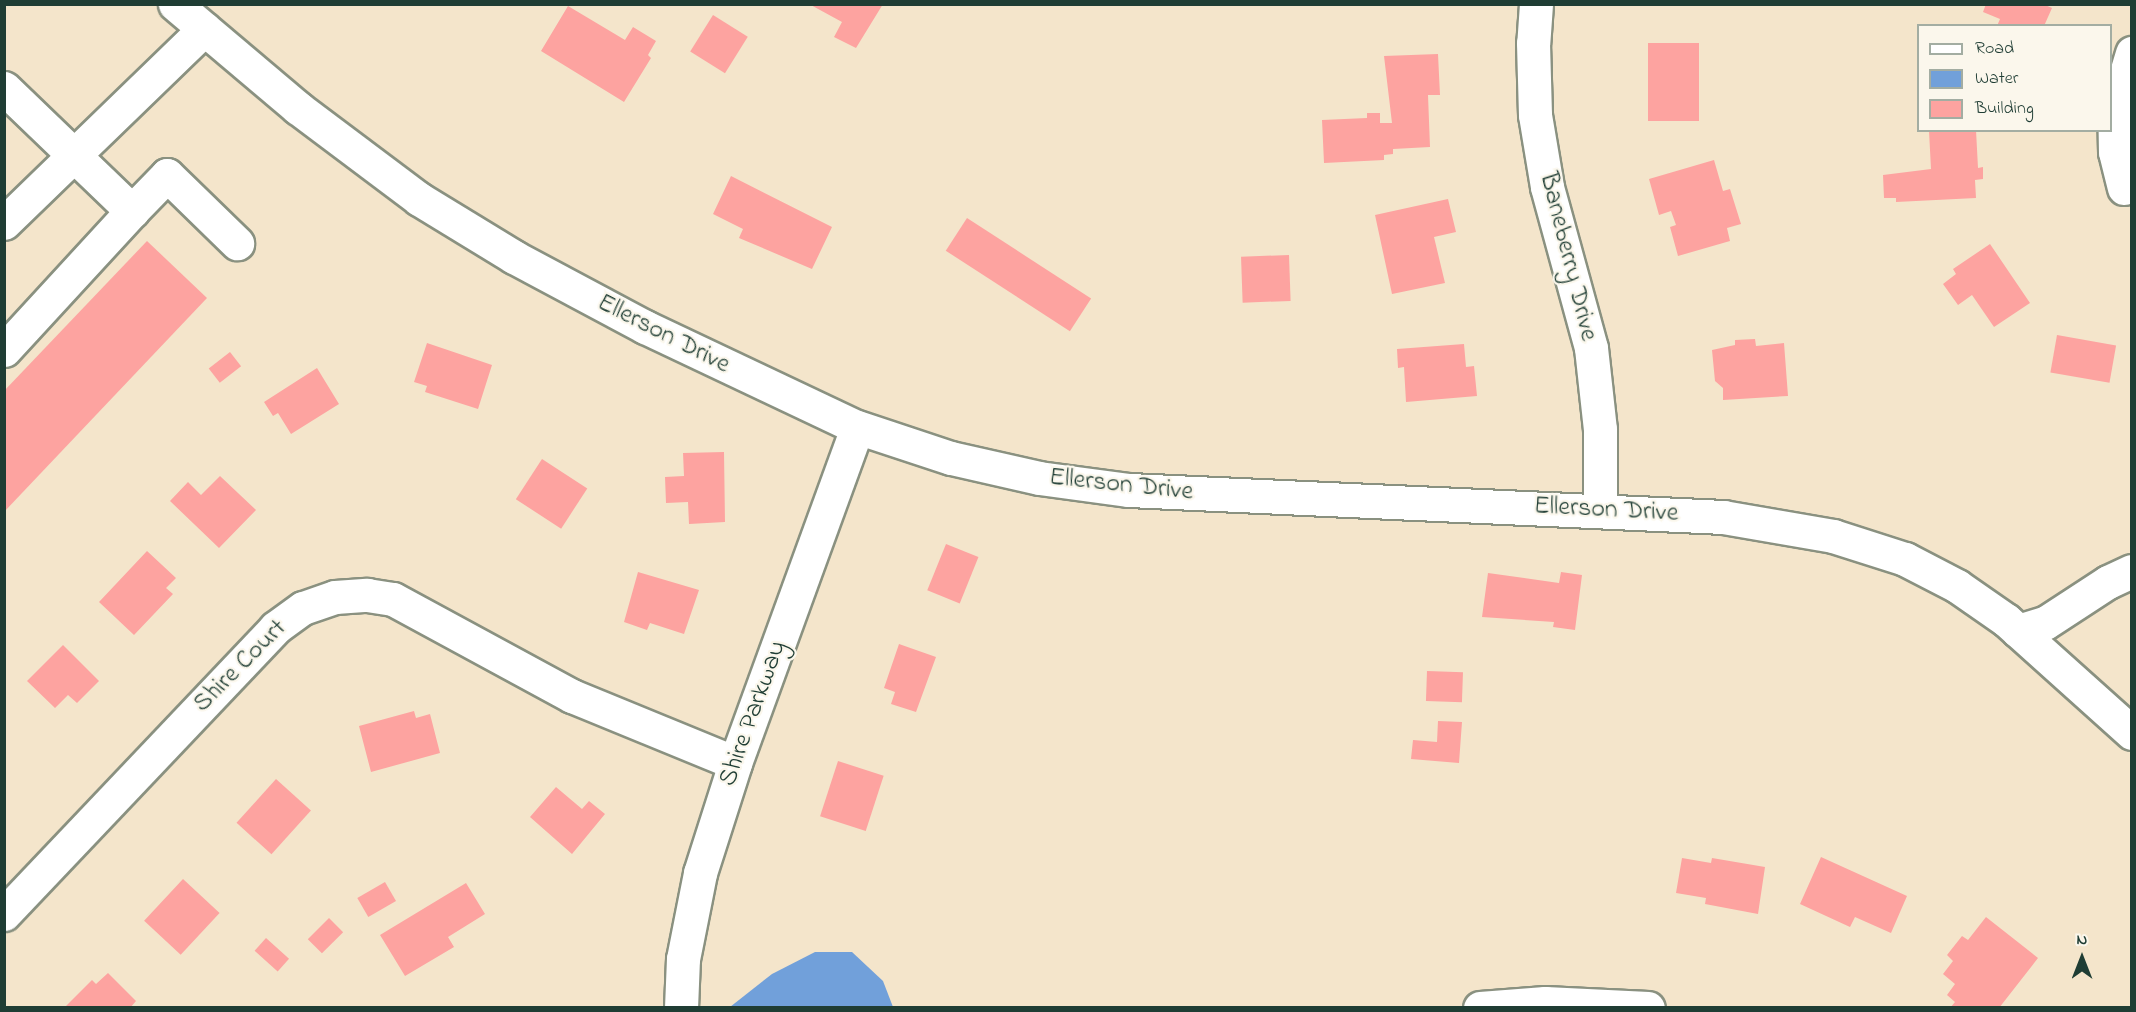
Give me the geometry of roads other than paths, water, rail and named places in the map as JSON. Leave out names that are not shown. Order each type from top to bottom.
[{"type":"street","name":"Ellerson Drive","points":[[175,4],[298,108],[419,199],[504,251],[645,327],[857,427],[951,458],[1039,478],[1129,490],[1724,517],[1852,540],[1905,559],[1957,586],[2018,631],[2132,733]]},
{"type":"street","name":"Baneberry Drive","points":[[1536,4],[1533,43],[1535,115],[1547,187],[1591,348],[1600,429],[1600,510]]},
{"type":"street","points":[[4,223],[204,29]]},
{"type":"street","points":[[2124,188],[2115,152],[2114,113],[2132,53]]},
{"type":"street","points":[[7,96],[75,155],[132,211]]},
{"type":"street","points":[[4,350],[167,175],[237,243]]},
{"type":"street","name":"Shire Parkway","points":[[681,1008],[683,959],[700,873],[735,763],[857,427]]},
{"type":"street","points":[[2018,631],[2045,623],[2132,571]]},
{"type":"street","name":"Shire Court","points":[[4,914],[275,628],[303,608],[335,597],[393,599],[572,696],[735,763]]},
{"type":"street","points":[[1480,1008],[1545,1003],[1648,1008]]},
{"type":"water","points":[[815,952],[852,952],[883,981],[893,1007],[730,1007],[772,974]]}]
